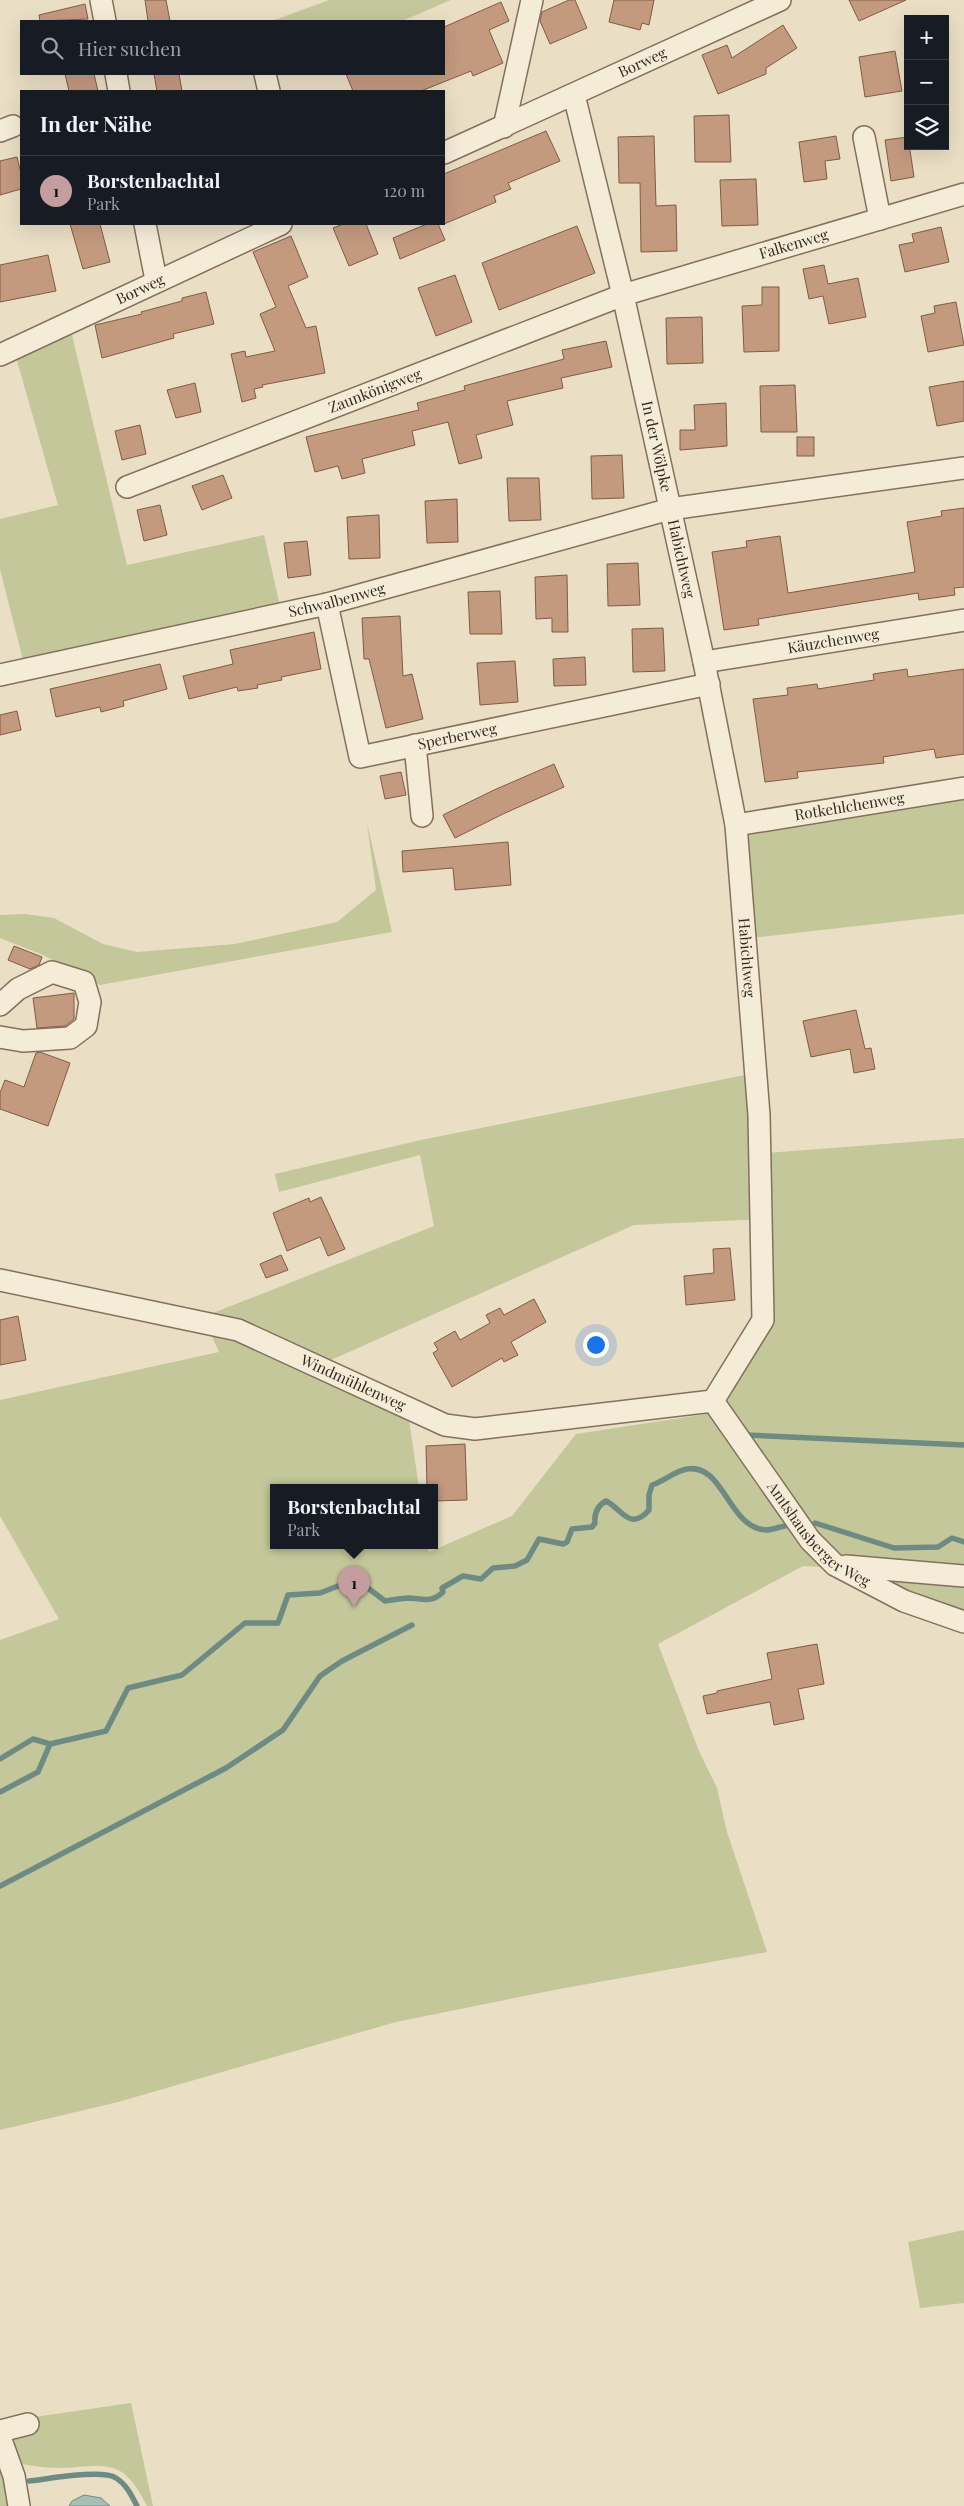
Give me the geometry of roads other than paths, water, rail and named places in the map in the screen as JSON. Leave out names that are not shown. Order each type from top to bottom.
[{"type":"street","points":[[101,0],[105,20]]},
{"type":"street","points":[[504,127],[532,0]]},
{"type":"street","name":"Borweg","points":[[445,153],[780,0]]},
{"type":"street","points":[[116,75],[119,90]]},
{"type":"street","points":[[265,75],[269,90]]},
{"type":"street","name":"In der Wölpke","points":[[574,94],[623,295],[670,509],[964,468]]},
{"type":"street","points":[[864,137],[880,219]]},
{"type":"street","name":"Falkenweg","points":[[623,295],[964,194]]},
{"type":"street","points":[[145,225],[156,280]]},
{"type":"street","name":"Borweg","points":[[0,355],[156,280],[279,225]]},
{"type":"street","name":"Zaunkönigweg","points":[[127,487],[623,295]]},
{"type":"street","name":"Schwalbenweg","points":[[1,671],[327,604],[670,509]]},
{"type":"street","name":"Habichtweg","points":[[670,509],[709,684],[736,825],[759,1115],[763,1320],[713,1401]]},
{"type":"street","name":"Sperberweg","points":[[327,604],[360,757],[709,684]]},
{"type":"street","name":"Käuzchenweg","points":[[704,662],[964,620]]},
{"type":"street","points":[[415,745],[422,816]]},
{"type":"street","name":"Rotkehlchenweg","points":[[736,825],[964,788]]},
{"type":"street","points":[[0,1005],[18,989],[52,972],[84,982],[90,1002],[86,1026],[70,1038],[23,1041],[0,1037]]},
{"type":"street","name":"Windmühlenweg","points":[[0,1280],[238,1330],[445,1425],[475,1429],[713,1401]]},
{"type":"street","name":"Amtshausberger Weg","points":[[713,1401],[810,1540],[835,1565],[904,1601],[964,1622]]},
{"type":"street","points":[[835,1565],[964,1576]]},
{"type":"street","points":[[0,2431],[28,2424]]},
{"type":"street","points":[[0,2437],[14,2476],[19,2506]]},
{"type":"water","points":[[84,2495],[101,2498],[110,2506],[69,2506],[72,2501]]},
{"type":"waterway","points":[[746,1435],[964,1445]]},
{"type":"waterway","points":[[0,1792],[38,1772],[50,1744],[106,1731],[128,1688],[182,1675],[245,1623],[278,1623],[288,1595],[320,1593],[356,1579],[385,1601],[406,1598],[435,1598],[443,1592],[442,1588],[463,1576],[481,1579],[493,1568],[515,1566],[527,1560],[539,1539],[563,1544],[567,1542],[572,1529],[592,1527],[595,1523],[597,1510],[606,1501],[626,1517],[637,1519],[649,1510],[649,1495],[652,1485],[687,1469],[699,1470],[710,1476],[743,1519],[753,1527],[771,1530],[785,1526]]},
{"type":"waterway","points":[[815,1523],[894,1548],[938,1547],[952,1538],[964,1542]]},
{"type":"waterway","points":[[0,1886],[226,1768],[283,1730],[320,1676],[342,1661],[412,1625]]},
{"type":"waterway","points":[[0,1759],[33,1739],[50,1744]]},
{"type":"waterway","points":[[29,2481],[87,2474],[109,2475],[123,2484],[137,2506]]},
{"type":"place","name":"Borstenbachtal","points":[[354,1607]]}]
